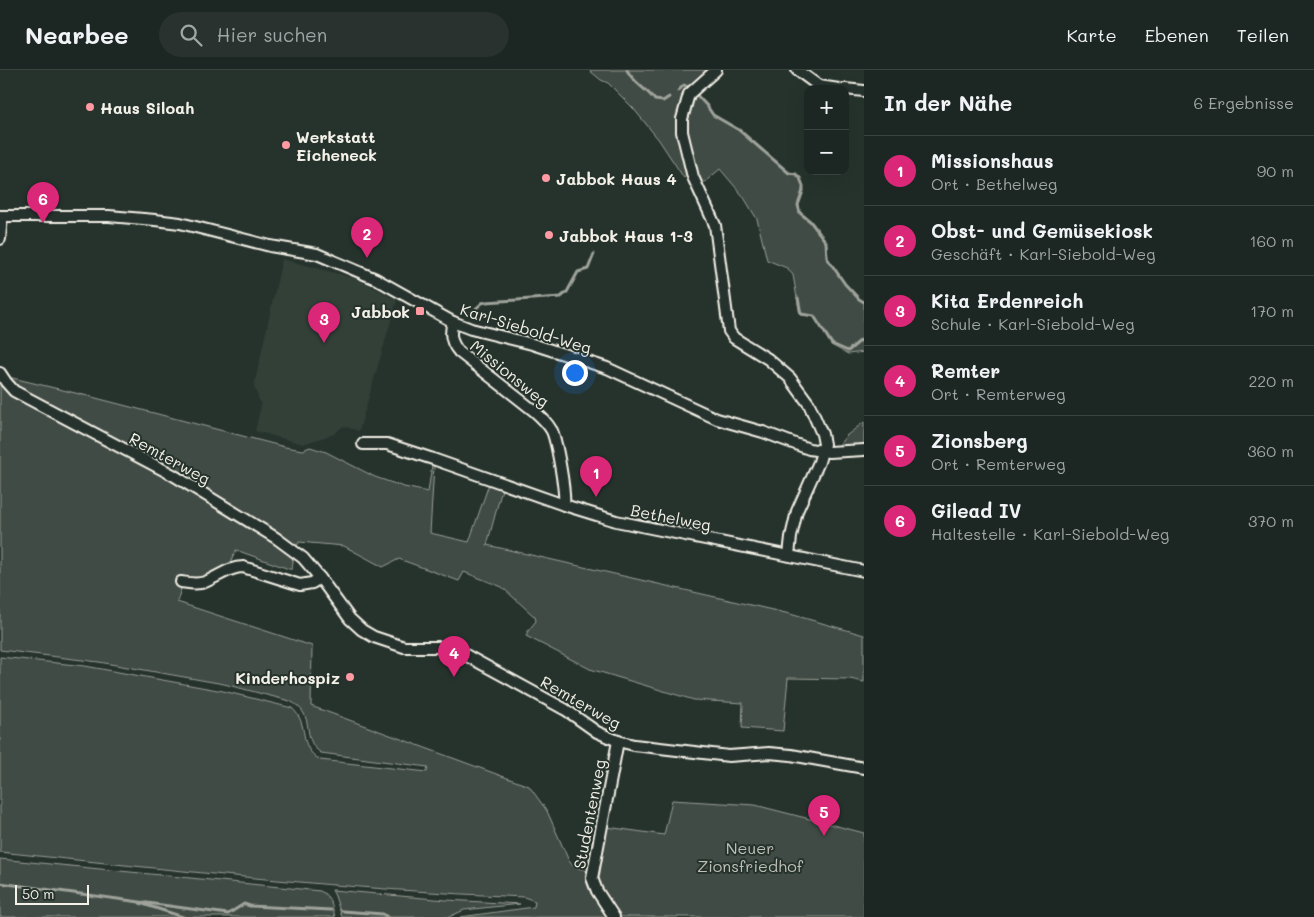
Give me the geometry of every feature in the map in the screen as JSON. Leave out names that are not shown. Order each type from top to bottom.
[{"type":"street","points":[[716,70],[690,94],[682,119],[682,132],[689,168],[715,226],[728,331],[734,338],[778,366],[803,394],[814,413],[824,444],[819,462],[800,502],[794,520],[789,555]]},
{"type":"street","points":[[797,70],[818,85]]},
{"type":"street","points":[[849,89],[864,91]]},
{"type":"street","points":[[0,239],[1,216]]},
{"type":"street","name":"Karl-Siebold-Weg","points":[[1,216],[109,216],[180,223],[270,246],[317,254],[368,275],[453,322],[472,329],[532,344],[606,368],[717,419],[764,432],[809,449],[822,451],[864,450]]},
{"type":"street","name":"Missionsweg","points":[[453,322],[450,334],[459,352],[533,410],[545,421],[552,432],[561,473],[564,505]]},
{"type":"street","name":"Remterweg","points":[[0,373],[14,390],[173,475],[268,533],[303,558],[350,619],[362,630],[374,637],[404,647],[439,646],[460,652],[566,710],[597,732],[618,741],[634,745],[729,756],[768,753],[791,755],[864,768]]},
{"type":"street","name":"Bethelweg","points":[[362,444],[387,444],[616,521],[864,571]]},
{"type":"street","points":[[181,582],[198,584],[206,582],[236,567],[243,567],[300,585],[312,583],[320,578]]},
{"type":"street","name":"Studentenweg","points":[[614,917],[596,891],[592,878],[618,741]]},
{"type":"shaded area","points":[[282,259],[358,279],[397,300],[359,431],[343,426],[334,434],[303,444],[255,431],[261,405],[254,386]]},
{"type":"green space","points":[[589,70],[711,70],[690,88],[680,144],[686,176],[684,178],[659,140],[633,108],[608,83]]},
{"type":"green space","points":[[695,93],[713,115],[739,130],[789,173],[796,174],[800,178],[803,186],[798,205],[800,213],[810,221],[826,242],[828,258],[845,284],[864,302],[864,352],[848,354],[831,345],[814,316],[800,315],[793,275],[787,268],[767,260],[757,219],[743,196],[720,169],[700,186],[684,128]]},
{"type":"green space","points":[[0,375],[285,447],[303,450],[310,447],[326,452],[375,477],[404,487],[428,492],[432,465],[434,466],[430,533],[469,542],[489,484],[502,489],[487,545],[790,614],[864,635],[864,682],[850,679],[788,678],[783,731],[742,728],[743,703],[694,700],[590,669],[526,636],[536,621],[535,617],[502,587],[464,572],[459,581],[399,559],[383,567],[344,546],[299,542],[292,556],[292,569],[236,550],[229,566],[202,578],[184,579],[177,602],[312,646],[311,706],[529,786],[547,811],[569,861],[573,866],[587,871],[586,877],[589,889],[608,917],[460,917],[534,907],[535,901],[524,897],[393,890],[0,852],[0,657],[85,666],[223,691],[292,708],[301,722],[308,748],[320,760],[427,772],[428,767],[321,753],[314,747],[311,741],[304,713],[290,701],[224,684],[99,662],[0,650]]},
{"type":"green space","points":[[864,422],[864,444],[838,446],[846,436]]},
{"type":"green space","name":"Neuer Zionsfriedhof","points":[[672,800],[755,805],[864,833],[864,917],[619,917],[598,886],[607,827],[664,835]]},
{"type":"green space","points":[[0,859],[320,891],[329,899],[335,917],[0,917]]},
{"type":"green space","points":[[332,890],[446,900],[520,904],[464,910],[449,917],[342,917]]},
{"type":"waterway","points":[[627,70],[655,100],[663,101],[669,97]]},
{"type":"waterway","points":[[678,91],[684,85],[690,88]]},
{"type":"waterway","points":[[695,93],[713,115],[739,130],[789,173],[796,174],[800,178],[803,186],[798,205],[800,213],[810,221],[826,242],[827,258],[845,284],[864,302]]},
{"type":"waterway","points":[[470,314],[482,303],[486,302],[561,297],[567,292],[578,272],[588,269],[594,254]]},
{"type":"waterway","points":[[798,298],[801,314],[814,316],[832,344],[848,351],[861,340],[864,343]]},
{"type":"waterway","points":[[0,883],[228,914],[244,904],[250,906],[331,910]]},
{"type":"waterway","points":[[140,903],[183,917]]},
{"type":"waterway","points":[[342,911],[383,914],[387,917]]},
{"type":"place","name":"Haus Siloah","points":[[90,107]]},
{"type":"place","name":"Werkstatt Eicheneck","points":[[286,145]]},
{"type":"place","name":"Jabbok Haus 4","points":[[546,178]]},
{"type":"place","name":"Gilead IV","points":[[43,223]]},
{"type":"place","name":"Jabbok Haus 1-3","points":[[549,235]]},
{"type":"place","name":"Obst- und Gemüsekiosk","points":[[367,258]]},
{"type":"place","name":"Jabbok","points":[[420,311]]},
{"type":"place","name":"Kita Erdenreich","points":[[324,343]]},
{"type":"place","name":"Missionshaus","points":[[596,497]]},
{"type":"place","name":"Kinderhospiz","points":[[350,677]]},
{"type":"place","name":"Remter","points":[[454,677]]},
{"type":"place","name":"Zionsberg","points":[[824,836]]}]
